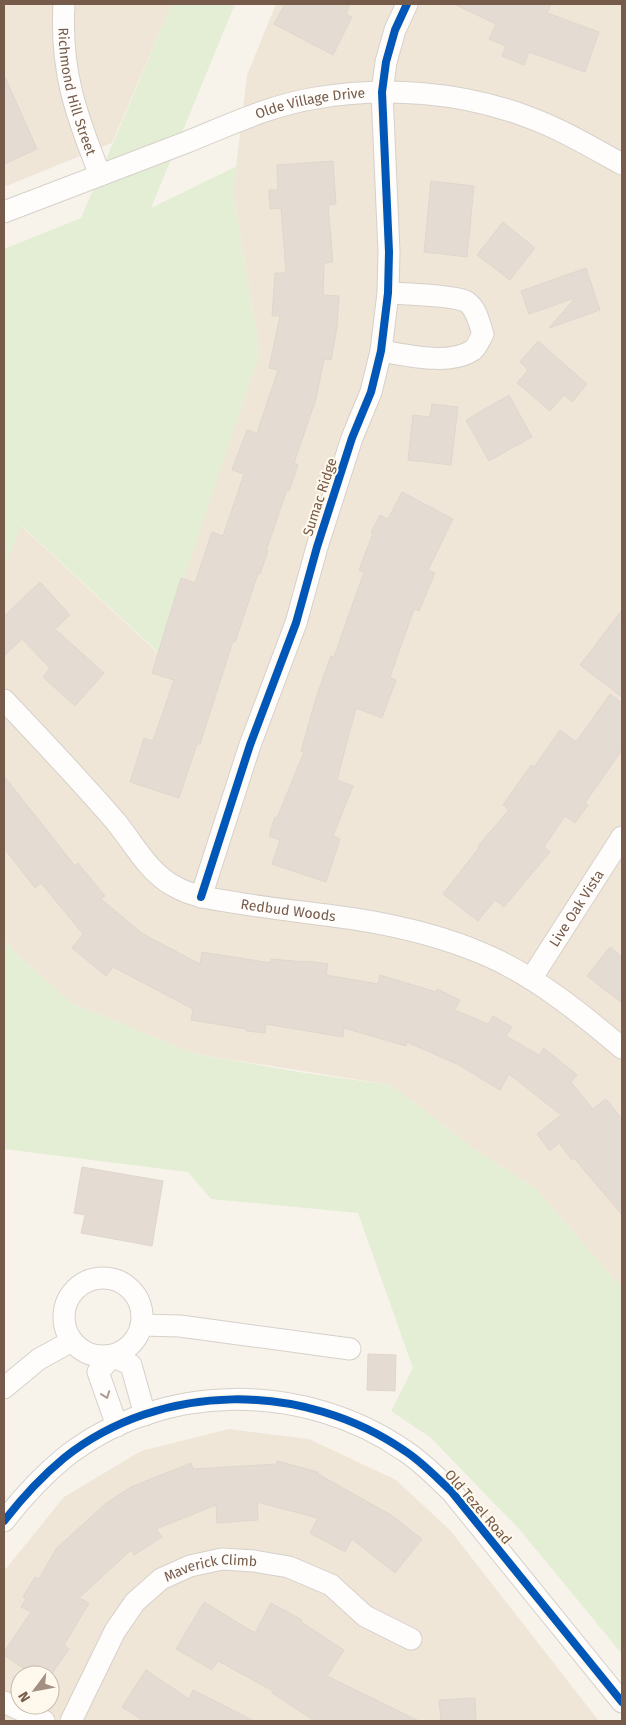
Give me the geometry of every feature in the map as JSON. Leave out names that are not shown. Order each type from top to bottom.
[{"type":"street","name":"Richmond Hill Street","points":[[64,4],[64,53],[68,83],[82,131],[100,176]]},
{"type":"street","name":"Sumac Ridge","points":[[201,897],[250,745],[296,624],[352,438],[371,392],[381,351],[388,293],[389,252],[382,92],[386,62],[407,4]]},
{"type":"street","name":"Olde Village Drive","points":[[4,212],[266,111],[316,98],[382,92],[444,96],[486,104],[527,116],[567,133],[622,164]]},
{"type":"street","points":[[381,351],[429,358],[456,357],[474,350],[482,334],[476,314],[466,302],[448,298],[388,293]]},
{"type":"street","name":"Redbud Woods","points":[[4,700],[58,756],[118,824],[147,864],[173,886],[201,897],[246,905],[356,919],[404,929],[486,955],[531,979],[600,1029],[622,1048]]},
{"type":"street","name":"Live Oak Vista","points":[[531,979],[622,837]]},
{"type":"street","points":[[117,1426],[98,1372],[113,1356],[125,1350],[134,1342],[141,1325],[140,1306],[135,1294],[125,1285],[114,1280],[101,1278],[89,1280],[77,1287],[69,1297],[64,1310],[64,1323],[68,1336],[76,1346],[87,1354],[100,1357],[113,1356],[131,1365],[145,1415]]},
{"type":"street","points":[[141,1325],[180,1326],[350,1349]]},
{"type":"street","points":[[7,1378],[72,1341]]},
{"type":"street","name":"Old Tezel Road","points":[[4,1521],[42,1476],[60,1462],[91,1440],[117,1426],[145,1415],[174,1406],[234,1399],[265,1400],[295,1404],[324,1411],[380,1435],[413,1457],[451,1490],[622,1702]]},
{"type":"street","name":"Maverick Climb","points":[[72,1721],[115,1631],[134,1602],[161,1579],[190,1566],[222,1559],[254,1561],[289,1567],[331,1585],[365,1616],[411,1639]]},
{"type":"street","points":[[4,1702],[44,1721]]},
{"type":"shaded area","points":[[4,4],[172,4],[112,143],[4,187]]},
{"type":"shaded area","points":[[276,4],[622,4],[622,1288],[536,1189],[474,1149],[391,1085],[195,1054],[71,1003],[16,954],[4,939],[4,510],[158,653],[260,353],[233,192],[247,75]]},
{"type":"shaded area","points":[[229,1429],[309,1439],[396,1480],[450,1530],[599,1721],[4,1721],[4,1571],[64,1497],[141,1451]]},
{"type":"green space","points":[[172,4],[235,4],[151,208],[237,166],[233,192],[260,353],[159,653],[22,526],[4,567],[4,249],[81,218]]},
{"type":"green space","points":[[4,939],[16,954],[71,1003],[195,1054],[305,1073],[391,1085],[474,1149],[536,1189],[622,1288],[622,1654],[520,1530],[431,1438],[391,1411],[413,1368],[358,1213],[211,1199],[188,1172],[4,1149]]},
{"type":"building","points":[[285,4],[350,4],[346,14],[352,17],[333,55],[274,24]]},
{"type":"building","points":[[454,4],[551,4],[547,13],[599,32],[585,72],[529,52],[524,65],[502,56],[506,46],[489,39],[496,24]]},
{"type":"building","points":[[4,75],[37,149],[4,164]]},
{"type":"building","points":[[333,161],[336,204],[328,205],[333,262],[324,263],[323,295],[339,296],[337,327],[331,360],[324,359],[316,399],[294,463],[298,465],[289,491],[287,490],[266,551],[268,551],[260,574],[258,573],[235,642],[233,641],[200,744],[197,744],[179,798],[130,782],[144,738],[153,741],[174,680],[152,673],[181,578],[195,583],[212,532],[223,536],[244,474],[232,470],[247,430],[257,433],[278,370],[269,368],[280,316],[272,316],[275,273],[286,273],[281,208],[270,209],[269,190],[278,190],[277,165]]},
{"type":"building","points":[[431,181],[474,186],[467,257],[424,252]]},
{"type":"building","points":[[503,222],[535,248],[510,280],[477,255]]},
{"type":"building","points":[[586,268],[600,310],[549,328],[575,298],[529,314],[521,291]]},
{"type":"building","points":[[538,341],[587,384],[572,402],[564,395],[550,411],[517,383],[528,370],[520,362]]},
{"type":"building","points":[[509,395],[532,437],[489,461],[466,420]]},
{"type":"building","points":[[432,404],[458,407],[451,465],[408,460],[413,415],[430,417]]},
{"type":"building","points":[[402,492],[453,519],[428,570],[435,573],[419,611],[414,609],[390,677],[396,680],[382,718],[356,708],[337,780],[353,786],[333,836],[340,839],[326,882],[272,864],[280,840],[269,836],[275,817],[277,818],[304,752],[301,751],[317,695],[331,656],[334,657],[364,572],[359,570],[373,533],[371,532],[380,515],[388,519]]},
{"type":"building","points":[[40,582],[70,615],[55,629],[104,673],[75,706],[43,677],[50,668],[22,639],[4,656],[4,616]]},
{"type":"building","points":[[622,610],[622,697],[580,665]]},
{"type":"building","points":[[610,694],[622,703],[622,750],[585,803],[588,805],[575,823],[565,816],[544,847],[550,852],[504,907],[495,900],[478,921],[443,894],[479,848],[478,846],[509,810],[503,805],[531,765],[534,767],[560,730],[576,742]]},
{"type":"building","points":[[4,776],[75,866],[78,863],[105,896],[101,899],[143,934],[200,964],[202,952],[271,963],[271,959],[328,964],[326,975],[378,984],[380,975],[436,992],[437,989],[460,1000],[455,1010],[488,1024],[493,1016],[512,1027],[506,1036],[539,1055],[544,1048],[577,1075],[571,1082],[593,1109],[606,1099],[622,1119],[622,1215],[559,1143],[550,1151],[537,1134],[561,1115],[509,1074],[500,1090],[459,1065],[407,1042],[406,1046],[344,1028],[343,1037],[266,1024],[265,1033],[191,1020],[193,1009],[113,967],[106,976],[72,948],[83,934],[41,883],[35,888],[4,848]]},
{"type":"building","points":[[610,947],[622,957],[622,1003],[587,976]]},
{"type":"building","points":[[82,1167],[163,1181],[152,1246],[81,1233],[85,1215],[74,1213]]},
{"type":"building","points":[[368,1354],[396,1355],[395,1391],[367,1390]]},
{"type":"building","points":[[277,1461],[318,1472],[318,1474],[391,1515],[422,1539],[395,1573],[352,1539],[345,1552],[310,1533],[318,1518],[257,1502],[258,1520],[217,1523],[216,1505],[156,1529],[162,1537],[134,1555],[131,1550],[79,1598],[89,1603],[64,1645],[69,1649],[58,1665],[18,1665],[4,1655],[4,1652],[31,1612],[21,1607],[26,1599],[23,1597],[35,1577],[39,1579],[56,1549],[105,1504],[131,1487],[191,1463],[193,1469],[277,1464]]},
{"type":"building","points":[[204,1602],[255,1633],[271,1603],[302,1620],[301,1622],[344,1650],[327,1676],[419,1721],[315,1721],[272,1693],[273,1691],[218,1661],[212,1670],[176,1649]]},
{"type":"building","points":[[146,1670],[189,1699],[193,1690],[254,1721],[144,1721],[122,1707]]},
{"type":"building","points":[[475,1698],[476,1721],[441,1721],[439,1700]]},
{"type":"cycle path","points":[[201,897],[250,745],[296,623],[317,547],[352,438],[371,392],[381,351],[388,293],[389,252],[382,92],[386,62],[395,30],[407,4]]},
{"type":"cycle path","points":[[4,1521],[32,1488],[64,1458],[102,1433],[144,1415],[188,1403],[233,1399],[278,1402],[323,1412],[365,1428],[405,1451],[451,1491],[622,1702]]}]
